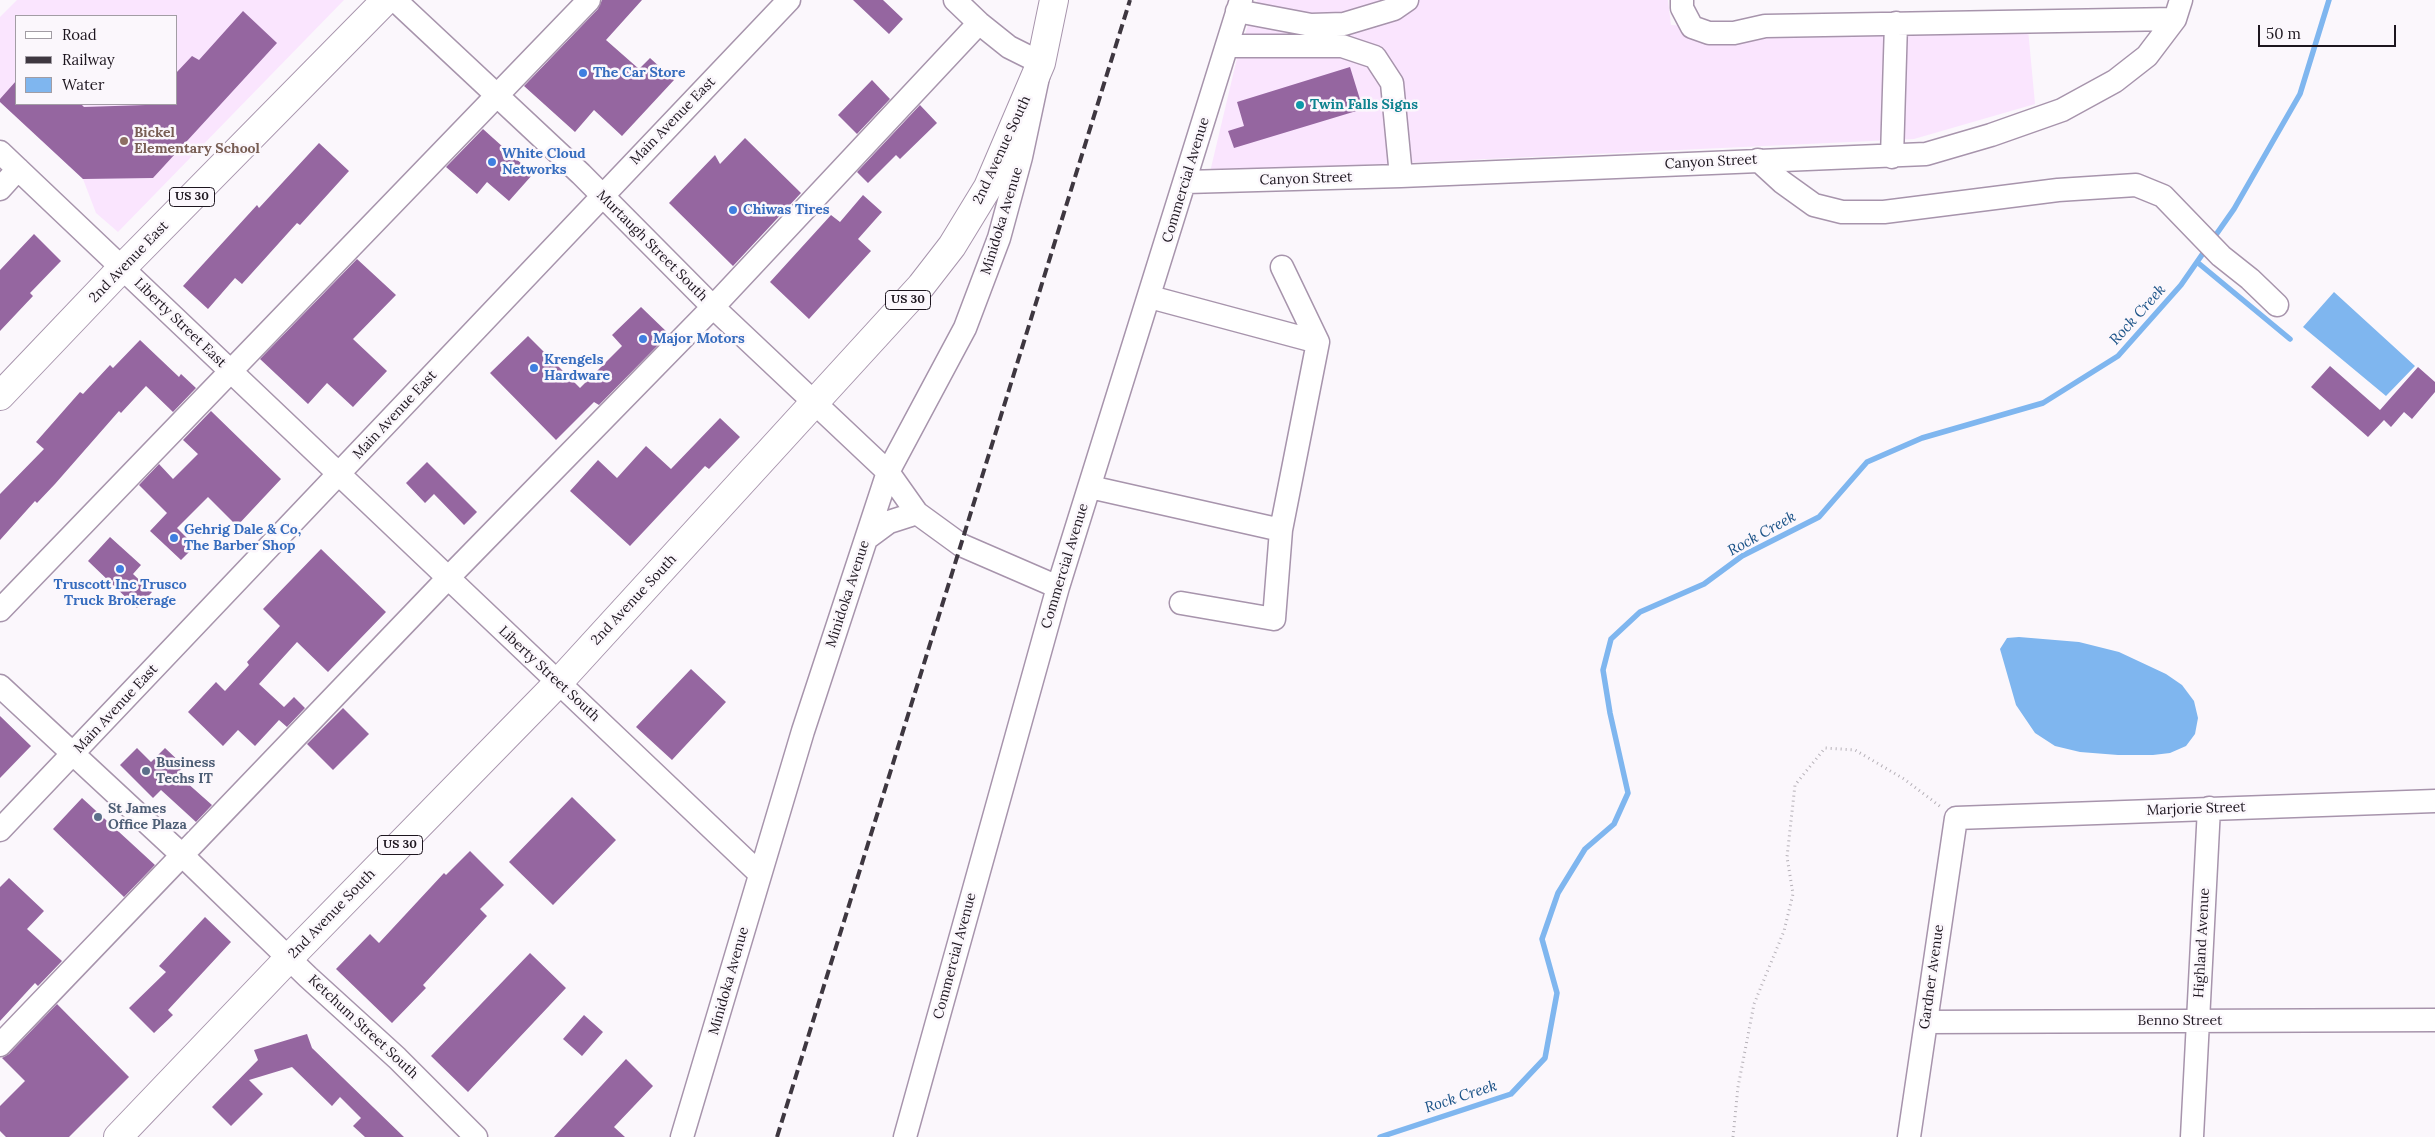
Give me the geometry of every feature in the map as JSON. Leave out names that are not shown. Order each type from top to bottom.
[{"type":"main road","name":"2nd Avenue East","points":[[0,396],[122,268],[386,0]]},
{"type":"main road","name":"2nd Avenue South","points":[[118,1137],[289,958],[558,683],[921,286],[952,246],[988,187],[1044,55],[1056,1]]},
{"type":"street","name":"Murtaugh Street South","points":[[395,0],[602,196],[713,307],[888,472],[917,513],[961,544],[1058,587]]},
{"type":"street","points":[[0,610],[498,97],[589,0]]},
{"type":"street","name":"Main Avenue East","points":[[0,830],[789,0]]},
{"type":"street","points":[[955,0],[979,23],[1009,47],[1044,55]]},
{"type":"street","points":[[1239,6],[1271,8],[1311,25],[1344,24],[1394,9],[1407,0]]},
{"type":"street","points":[[1682,0],[1682,8],[1692,27],[1709,32],[1734,33],[1766,26],[1896,23],[2178,10]]},
{"type":"street","name":"Commercial Avenue","points":[[905,1137],[1058,587],[1186,182],[1239,6]]},
{"type":"street","name":"Canyon Street","points":[[1186,182],[1401,176],[1758,160],[1892,157],[1926,154],[1991,136],[2062,110],[2115,81],[2147,56],[2178,10]]},
{"type":"street","points":[[0,1045],[448,578],[713,307],[979,23]]},
{"type":"street","points":[[1892,157],[1896,23]]},
{"type":"street","points":[[1227,46],[1342,46],[1375,57],[1392,83],[1401,176]]},
{"type":"street","name":"Minidoka Avenue","points":[[682,1137],[803,731],[888,472],[948,362],[980,291],[999,238],[1021,157],[1044,55]]},
{"type":"street","name":"Liberty Street East","points":[[0,152],[339,474]]},
{"type":"street","points":[[1758,160],[1782,182],[1814,206],[1842,212],[1884,212],[2058,190],[2136,185],[2163,196],[2221,256],[2250,279],[2277,305]]},
{"type":"street","points":[[0,189],[18,169]]},
{"type":"street","points":[[1181,603],[1274,619],[1281,530],[1318,342],[1282,267]]},
{"type":"street","points":[[1150,297],[1318,342]]},
{"type":"street","name":"Liberty Street South","points":[[339,474],[760,874]]},
{"type":"street","points":[[1090,487],[1281,530]]},
{"type":"street","points":[[866,539],[888,522],[917,513]]},
{"type":"street","name":"Ketchum Street South","points":[[0,686],[397,1058],[476,1137]]},
{"type":"street","name":"Marjorie Street","points":[[1956,818],[2435,801]]},
{"type":"street","name":"Highland Avenue","points":[[2192,1137],[2209,808]]},
{"type":"street","name":"Gardner Avenue","points":[[1909,1137],[1956,818]]},
{"type":"street","name":"Benno Street","points":[[1926,1022],[2435,1020]]},
{"type":"path","points":[[1733,1137],[1738,1087],[1754,1004],[1784,931],[1793,894],[1787,856],[1795,785],[1825,748],[1855,750],[1904,780],[1956,818]]},
{"type":"shaded area","name":"Bickel Elementary School","points":[[17,0],[344,0],[118,232],[96,213],[83,179],[0,102],[0,17]]},
{"type":"shaded area","points":[[1257,0],[1668,0],[1671,25],[1765,29],[2028,29],[2035,104],[1914,139],[1210,172],[1238,54]]},
{"type":"water","points":[[2334,292],[2415,366],[2386,396],[2303,327]]},
{"type":"water","points":[[2019,637],[2079,642],[2119,652],[2166,674],[2182,685],[2194,701],[2198,718],[2195,734],[2186,746],[2170,753],[2153,755],[2080,752],[2055,746],[2035,733],[2016,705],[2000,649],[2007,638]]},
{"type":"building","points":[[602,0],[642,0],[606,40],[639,69],[650,58],[674,80],[622,136],[594,110],[575,132],[524,86],[598,9]]},
{"type":"building","points":[[853,0],[883,0],[903,19],[889,34]]},
{"type":"building","points":[[243,11],[277,43],[153,178],[83,179],[0,102],[0,99],[15,82],[15,105],[82,105],[84,107],[178,105],[178,71],[192,56],[199,60]]},
{"type":"building","name":"Twin Falls Signs","points":[[1350,67],[1363,109],[1234,148],[1228,131],[1244,126],[1237,102]]},
{"type":"building","points":[[872,80],[890,99],[857,134],[838,115]]},
{"type":"building","points":[[920,105],[937,123],[900,159],[896,155],[868,183],[857,172]]},
{"type":"building","points":[[483,129],[533,174],[509,201],[487,182],[477,194],[446,167]]},
{"type":"building","points":[[745,138],[801,193],[733,266],[669,203],[715,155],[720,164]]},
{"type":"building","points":[[319,143],[349,171],[300,225],[297,223],[242,284],[235,278],[208,309],[183,286],[257,205],[259,208]]},
{"type":"building","points":[[863,195],[882,212],[858,239],[871,251],[809,319],[770,282],[831,215],[840,222]]},
{"type":"building","points":[[34,234],[61,261],[30,293],[33,296],[0,331],[0,270]]},
{"type":"building","points":[[357,259],[396,295],[353,339],[387,371],[353,407],[327,383],[308,404],[260,359]]},
{"type":"building","points":[[641,307],[669,334],[599,405],[594,402],[556,440],[490,373],[528,336],[580,388],[622,346],[612,335]]},
{"type":"building","points":[[140,340],[179,377],[181,374],[196,388],[173,412],[146,386],[121,413],[119,411],[55,484],[37,503],[35,501],[0,540],[0,494],[44,449],[36,442],[80,392],[83,394],[110,365],[113,368]]},
{"type":"building","points":[[2330,366],[2380,410],[2418,367],[2435,382],[2435,392],[2412,419],[2404,412],[2391,427],[2384,420],[2368,437],[2311,387]]},
{"type":"building","points":[[211,411],[281,479],[237,526],[208,497],[177,528],[195,546],[181,560],[150,531],[167,513],[139,485],[159,464],[173,479],[198,454],[183,440]]},
{"type":"building","points":[[720,418],[740,437],[709,469],[705,466],[630,546],[570,491],[598,460],[617,478],[646,446],[671,469]]},
{"type":"building","points":[[427,462],[477,512],[464,525],[434,494],[425,503],[406,483]]},
{"type":"building","points":[[110,537],[141,565],[133,574],[152,592],[137,608],[88,561]]},
{"type":"building","points":[[321,549],[386,612],[328,672],[297,642],[259,684],[284,707],[294,697],[305,708],[287,727],[279,720],[255,746],[238,730],[223,746],[188,712],[216,682],[225,691],[249,665],[247,662],[280,626],[263,609]]},
{"type":"building","points":[[691,669],[726,702],[672,760],[636,727]]},
{"type":"building","points":[[343,708],[369,734],[333,770],[307,744]]},
{"type":"building","points":[[0,716],[31,746],[0,778]]},
{"type":"building","points":[[137,748],[151,762],[165,748],[184,766],[177,774],[212,805],[196,822],[161,790],[153,798],[120,765]]},
{"type":"building","points":[[572,797],[616,840],[553,905],[509,862]]},
{"type":"building","points":[[82,798],[155,865],[124,897],[53,829]]},
{"type":"building","points":[[470,851],[504,885],[480,909],[487,916],[423,985],[426,988],[392,1023],[336,969],[370,934],[379,943],[444,873],[446,875]]},
{"type":"building","points":[[9,878],[44,911],[27,929],[62,961],[38,986],[35,983],[0,1021],[0,887]]},
{"type":"building","points":[[205,917],[231,942],[168,1010],[173,1015],[154,1033],[129,1008],[166,972],[159,966]]},
{"type":"building","points":[[530,953],[566,988],[468,1092],[431,1056]]},
{"type":"building","points":[[57,1004],[129,1077],[69,1137],[6,1137],[0,1131],[0,1106],[25,1081],[2,1058],[9,1054]]},
{"type":"building","points":[[584,1015],[603,1032],[582,1056],[563,1039]]},
{"type":"building","points":[[307,1034],[312,1048],[404,1137],[365,1137],[353,1126],[361,1118],[340,1097],[332,1106],[292,1067],[249,1080],[263,1094],[231,1126],[212,1107],[258,1060],[254,1050]]},
{"type":"building","points":[[626,1059],[653,1086],[614,1127],[625,1137],[554,1137]]},
{"type":"waterway","name":"Rock Creek","points":[[2213,239],[2234,209],[2300,94],[2329,0]]},
{"type":"waterway","name":"Rock Creek","points":[[1380,1137],[1511,1094],[1545,1058],[1557,993],[1542,939],[1558,893],[1585,849],[1614,824],[1628,793],[1610,713],[1603,670],[1611,639],[1640,612],[1704,584],[1742,556],[1819,517],[1867,462],[1922,438],[2043,403],[2118,356],[2181,285],[2206,249]]},
{"type":"waterway","points":[[2197,262],[2290,339]]},
{"type":"railway","points":[[777,1137],[1130,0]]},
{"type":"place","name":"The Car Store","points":[[583,73]]},
{"type":"place","name":"Twin Falls Signs","points":[[1300,105]]},
{"type":"place","name":"Bickel Elementary School","points":[[124,141]]},
{"type":"place","name":"White Cloud Networks","points":[[492,162]]},
{"type":"place","name":"Chiwas Tires","points":[[733,210]]},
{"type":"place","name":"Major Motors","points":[[643,339]]},
{"type":"place","name":"Krengels Hardware","points":[[534,368]]},
{"type":"place","name":"Gehrig Dale & Co, The Barber Shop","points":[[174,538]]},
{"type":"place","name":"Truscott Inc Trusco Truck Brokerage","points":[[120,569]]},
{"type":"place","name":"Business Techs IT","points":[[146,771]]},
{"type":"place","name":"St James Office Plaza","points":[[98,817]]}]
